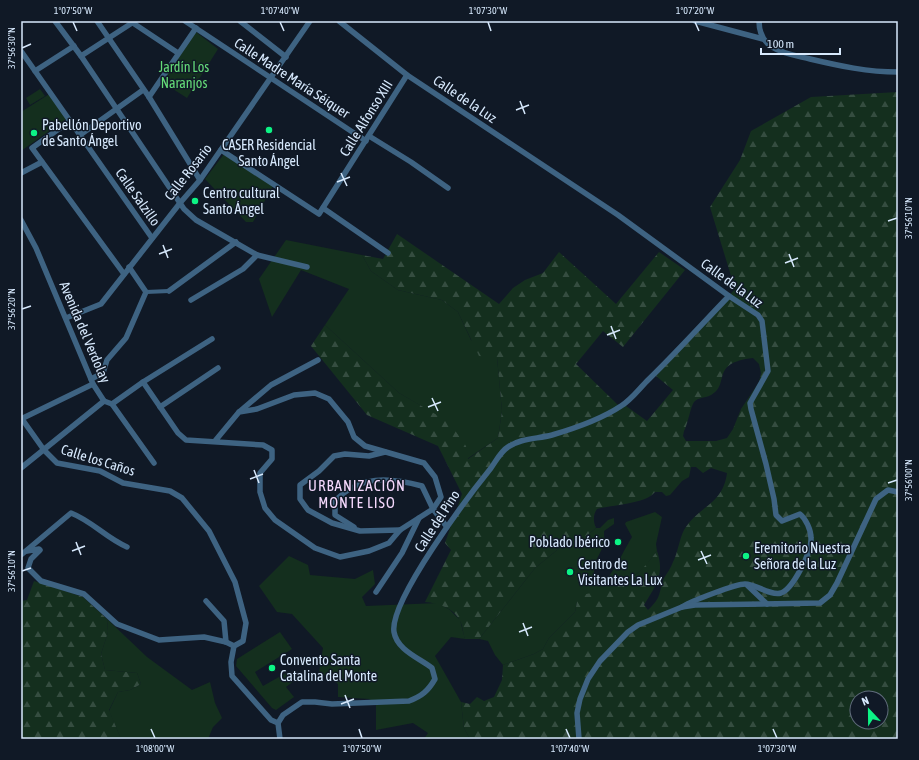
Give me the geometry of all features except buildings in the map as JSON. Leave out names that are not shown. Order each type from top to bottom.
[{"type":"street","points":[[55,21],[81,56],[180,203],[196,220],[257,255],[307,267]]},
{"type":"street","points":[[97,21],[148,97],[200,180]]},
{"type":"street","name":"Calle Madre María Séiquer","points":[[185,21],[271,79],[368,138],[411,162],[448,188]]},
{"type":"street","points":[[240,21],[286,57]]},
{"type":"street","name":"Calle Rosario","points":[[66,318],[101,304],[152,238],[200,180],[310,21]]},
{"type":"street","name":"Calle de la Luz","points":[[339,21],[407,75],[618,215],[729,296],[758,315],[762,321],[768,371],[750,403],[768,471],[776,515],[782,521],[800,514],[804,518],[811,539],[810,547],[798,575],[782,592],[777,593],[745,584]]},
{"type":"street","points":[[695,21],[763,39]]},
{"type":"street","points":[[759,21],[760,32],[763,39],[772,47],[791,55],[860,70],[898,72]]},
{"type":"street","points":[[81,56],[134,22],[178,53]]},
{"type":"street","points":[[148,97],[196,28]]},
{"type":"street","points":[[35,71],[74,46]]},
{"type":"street","name":"Calle Salzillo","points":[[21,51],[152,238]]},
{"type":"street","name":"Calle Alfonso XIII","points":[[221,150],[319,214],[407,75]]},
{"type":"street","points":[[80,135],[143,90]]},
{"type":"street","points":[[70,121],[32,148],[124,274]]},
{"type":"street","points":[[21,173],[42,162]]},
{"type":"street","points":[[323,208],[388,253]]},
{"type":"street","name":"Avenida del Verdolay","points":[[21,220],[36,248],[92,381],[104,401],[112,404]]},
{"type":"street","points":[[146,292],[169,291],[236,242]]},
{"type":"street","points":[[191,300],[243,269],[257,255]]},
{"type":"street","points":[[129,267],[146,292]]},
{"type":"street","points":[[22,419],[102,374],[107,360],[126,338],[146,292]]},
{"type":"street","name":"Calle del Pino","points":[[278,723],[283,715],[302,702],[332,704],[409,701],[421,696],[430,689],[435,679],[432,668],[417,656],[403,650],[397,642],[394,632],[395,618],[401,601],[447,526],[471,491],[506,448],[516,442],[550,435],[594,421],[622,406],[729,296]]},
{"type":"street","points":[[154,463],[112,404],[143,382],[212,339]]},
{"type":"street","points":[[215,442],[239,412],[271,385],[318,360]]},
{"type":"street","points":[[160,407],[218,368]]},
{"type":"street","points":[[143,382],[178,433],[186,440],[263,445],[272,450],[272,459],[260,473],[260,492],[265,508],[275,520],[315,548],[340,557],[369,551],[389,543],[400,530],[433,509],[441,497],[435,477],[424,463],[365,446],[354,437],[348,422],[329,399],[315,393],[294,395],[257,409],[239,412]]},
{"type":"street","points":[[21,468],[104,401]]},
{"type":"street","name":"Calle los Caños","points":[[22,419],[44,450],[57,463],[100,470],[123,483],[170,491],[182,498],[209,531],[235,582],[246,623],[243,641],[234,646],[231,662],[232,676],[271,720],[278,723]]},
{"type":"street","points":[[387,452],[369,456],[345,454],[334,456],[319,471],[300,484],[300,499],[308,510],[332,523],[360,531],[400,530]]},
{"type":"street","points":[[360,531],[335,515],[335,501],[344,492],[364,481],[400,480],[422,486],[433,509],[447,526]]},
{"type":"street","points":[[682,607],[695,605],[814,604],[825,600],[837,584],[876,499],[888,490],[898,492]]},
{"type":"street","points":[[21,555],[71,513],[83,518],[105,535],[127,547]]},
{"type":"street","points":[[376,592],[402,552],[419,518]]},
{"type":"street","points":[[27,551],[39,548],[40,550],[31,559],[28,568],[41,581],[84,594],[117,624],[159,640],[204,637],[226,642],[234,646]]},
{"type":"street","points":[[579,739],[577,713],[580,699],[588,679],[600,661],[628,632],[638,625],[719,592],[745,584],[767,604]]},
{"type":"street","points":[[206,601],[224,621],[226,642]]},
{"type":"street","points":[[278,723],[280,739]]},
{"type":"green space","name":"Jardín Los Naranjos","points":[[196,32],[218,49],[187,98],[162,82]]},
{"type":"green space","points":[[40,89],[45,96],[30,105],[26,98]]},
{"type":"green space","points":[[898,92],[898,739],[470,739],[464,728],[461,702],[470,704],[477,697],[484,701],[494,697],[502,680],[503,665],[534,654],[543,649],[549,638],[575,612],[577,602],[582,595],[616,586],[625,582],[640,571],[657,551],[660,573],[658,580],[644,605],[648,610],[656,602],[664,578],[675,558],[684,530],[696,515],[721,492],[725,484],[727,473],[711,468],[703,473],[696,467],[691,467],[689,477],[682,481],[670,495],[666,496],[662,492],[655,492],[650,496],[636,502],[597,509],[594,518],[596,528],[586,536],[562,546],[535,568],[479,639],[465,639],[461,623],[454,613],[440,605],[425,602],[451,550],[445,543],[462,494],[438,446],[367,415],[311,346],[325,325],[399,393],[449,422],[466,446],[468,459],[498,438],[502,411],[497,357],[479,356],[458,312],[442,300],[398,290],[371,271],[362,255],[383,259],[397,234],[499,304],[513,288],[525,280],[543,273],[559,252],[616,304],[659,252],[685,270],[623,347],[603,331],[576,364],[618,405],[626,406],[647,421],[673,390],[656,376],[735,289],[710,207],[740,160],[751,131],[811,97]],"holes":[[[753,358],[759,364],[761,373],[759,382],[741,409],[733,429],[727,438],[716,441],[686,441],[683,436],[684,431],[694,402],[698,399],[711,395],[717,390],[723,374],[731,364]]]},
{"type":"green space","name":"Pabellón Deportivo de Santo Ángel","points":[[51,93],[66,119],[21,151],[21,112]]},
{"type":"green space","points":[[224,154],[273,186],[253,222],[246,222],[205,179]]},
{"type":"green space","points":[[286,240],[362,255],[371,271],[398,290],[442,300],[458,312],[471,340],[497,357],[502,411],[498,438],[467,459],[421,406],[399,393],[325,325],[349,289],[301,270],[272,317],[259,279]]},
{"type":"green space","points":[[655,512],[662,517],[656,544],[657,551],[645,567],[624,584],[577,602],[575,612],[549,638],[543,649],[534,654],[503,665],[495,655],[488,641],[479,639],[535,568],[562,546],[586,536],[596,528],[600,528],[608,520],[614,518],[614,524],[604,531],[604,537],[606,540],[595,566],[594,572],[597,583],[602,583],[610,575],[632,537],[625,524],[626,522]]},
{"type":"green space","points":[[289,556],[308,565],[310,575],[355,579],[373,570],[375,584],[362,597],[366,606],[438,603],[450,610],[460,620],[465,639],[451,637],[435,656],[461,702],[464,728],[470,739],[424,739],[428,733],[413,723],[376,730],[376,704],[369,699],[338,697],[338,684],[319,672],[323,648],[292,614],[277,612],[259,586]]},
{"type":"green space","points":[[34,581],[83,597],[107,619],[108,632],[101,654],[105,670],[137,673],[141,684],[130,690],[118,692],[109,710],[121,739],[21,739],[21,601],[27,600]]},
{"type":"green space","points":[[107,619],[147,657],[192,690],[210,682],[215,703],[222,718],[213,727],[208,739],[121,739],[109,711],[118,692],[130,690],[141,684],[137,673],[105,670],[101,654],[108,632]]},
{"type":"green space","points":[[280,632],[292,649],[255,672],[263,686],[286,673],[294,681],[286,687],[294,697],[276,710],[272,708],[236,666],[237,659]]},
{"type":"place","name":"CASER Residencial Santo Ángel","points":[[269,130]]},
{"type":"place","name":"Pabellón Deportivo de Santo Ángel","points":[[34,133]]},
{"type":"place","name":"Centro cultural Santo Ángel","points":[[195,201]]},
{"type":"place","name":"Poblado Ibérico","points":[[618,542]]},
{"type":"place","name":"Eremitorio Nuestra Señora de la Luz","points":[[746,556]]},
{"type":"place","name":"Centro de Visitantes La Lux","points":[[570,572]]},
{"type":"place","name":"Convento Santa Catalina del Monte","points":[[272,668]]},
{"type":"district","name":"URBANIZACIÓN MONTE LISO","points":[[357,494]]}]
